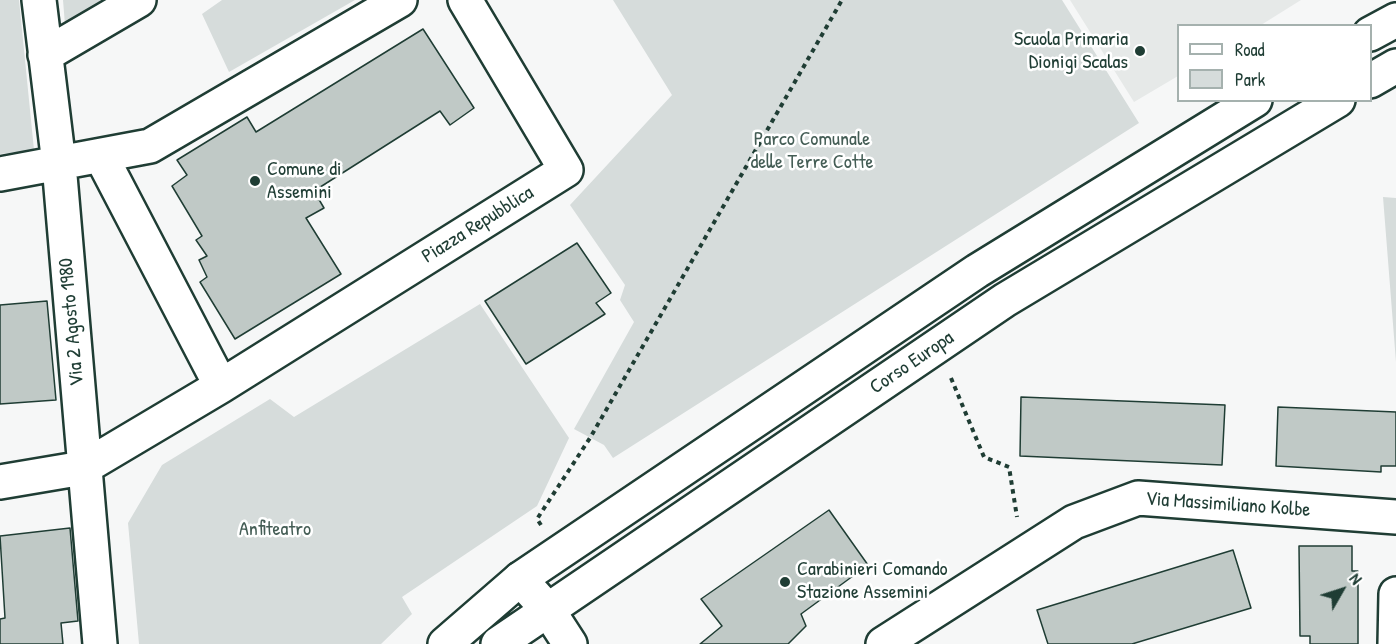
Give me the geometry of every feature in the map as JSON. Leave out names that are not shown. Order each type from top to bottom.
[{"type":"street","name":"Via 2 Agosto 1980","points":[[39,0],[59,164],[83,468],[100,644]]},
{"type":"street","points":[[45,55],[139,0]]},
{"type":"street","points":[[0,174],[150,146],[400,0]]},
{"type":"street","name":"Piazza Repubblica","points":[[83,468],[221,386],[566,170],[465,0]]},
{"type":"street","points":[[1372,33],[1396,20]]},
{"type":"street","points":[[1372,80],[1396,66]]},
{"type":"street","name":"Corso Europa","points":[[446,644],[520,579],[977,271],[1252,102]]},
{"type":"street","name":"Corso Europa","points":[[498,644],[1005,300],[1335,102]]},
{"type":"street","points":[[101,156],[221,386]]},
{"type":"street","points":[[0,482],[83,468]]},
{"type":"street","name":"Via Massimiliano Kolbe","points":[[883,644],[1074,522],[1138,498],[1396,517]]},
{"type":"street","points":[[520,579],[548,610],[570,644]]},
{"type":"street","points":[[1395,644],[1396,594]]},
{"type":"path","points":[[547,534],[537,519],[590,438],[842,0]]},
{"type":"path","points":[[933,349],[947,369],[984,457],[1010,467],[1022,554]]},
{"type":"shaded area","name":"Scuola Primaria Dionigi Scalas","points":[[1070,0],[1301,0],[1263,24],[1177,24],[1177,77],[1134,102]]},
{"type":"green space","points":[[0,0],[19,0],[34,150],[0,154]]},
{"type":"green space","points":[[63,0],[108,0],[65,25]]},
{"type":"green space","points":[[222,0],[355,0],[229,72],[202,14]]},
{"type":"green space","name":"Parco Comunale delle Terre Cotte","points":[[613,0],[1062,0],[1139,123],[613,458],[604,445],[574,429],[634,322],[620,300],[625,285],[570,205],[672,95]]},
{"type":"green space","points":[[1383,197],[1396,198],[1396,362]]},
{"type":"green space","name":"Anfiteatro","points":[[480,304],[569,438],[537,506],[402,597],[412,614],[381,644],[139,644],[128,523],[162,465],[270,399],[294,417]]},
{"type":"building","name":"Comune di Assemini","points":[[423,29],[474,108],[450,125],[440,111],[314,191],[324,208],[306,218],[341,274],[235,339],[200,282],[207,277],[199,260],[207,256],[196,240],[202,236],[172,186],[187,175],[177,160],[247,117],[256,132]]},
{"type":"building","points":[[577,243],[611,293],[596,303],[605,314],[526,364],[485,301]]},
{"type":"building","points":[[47,301],[56,400],[0,404],[0,305]]},
{"type":"building","points":[[1021,397],[1225,405],[1222,465],[1020,456]]},
{"type":"building","points":[[1278,407],[1396,412],[1396,466],[1381,466],[1381,472],[1276,466]]},
{"type":"building","name":"Carabinieri Comando Stazione Assemini","points":[[829,510],[868,565],[801,614],[806,626],[788,644],[700,644],[722,626],[701,599]]},
{"type":"building","points":[[70,528],[78,621],[61,623],[63,644],[0,644],[0,619],[5,618],[0,536]]},
{"type":"building","points":[[1299,546],[1352,546],[1352,571],[1358,571],[1358,644],[1310,644],[1310,636],[1300,636]]},
{"type":"building","points":[[1233,550],[1251,608],[1132,644],[1048,644],[1037,610]]},
{"type":"place","name":"Scuola Primaria Dionigi Scalas","points":[[1140,51]]},
{"type":"place","name":"Comune di Assemini","points":[[255,181]]},
{"type":"place","name":"Carabinieri Comando Stazione Assemini","points":[[785,582]]}]
